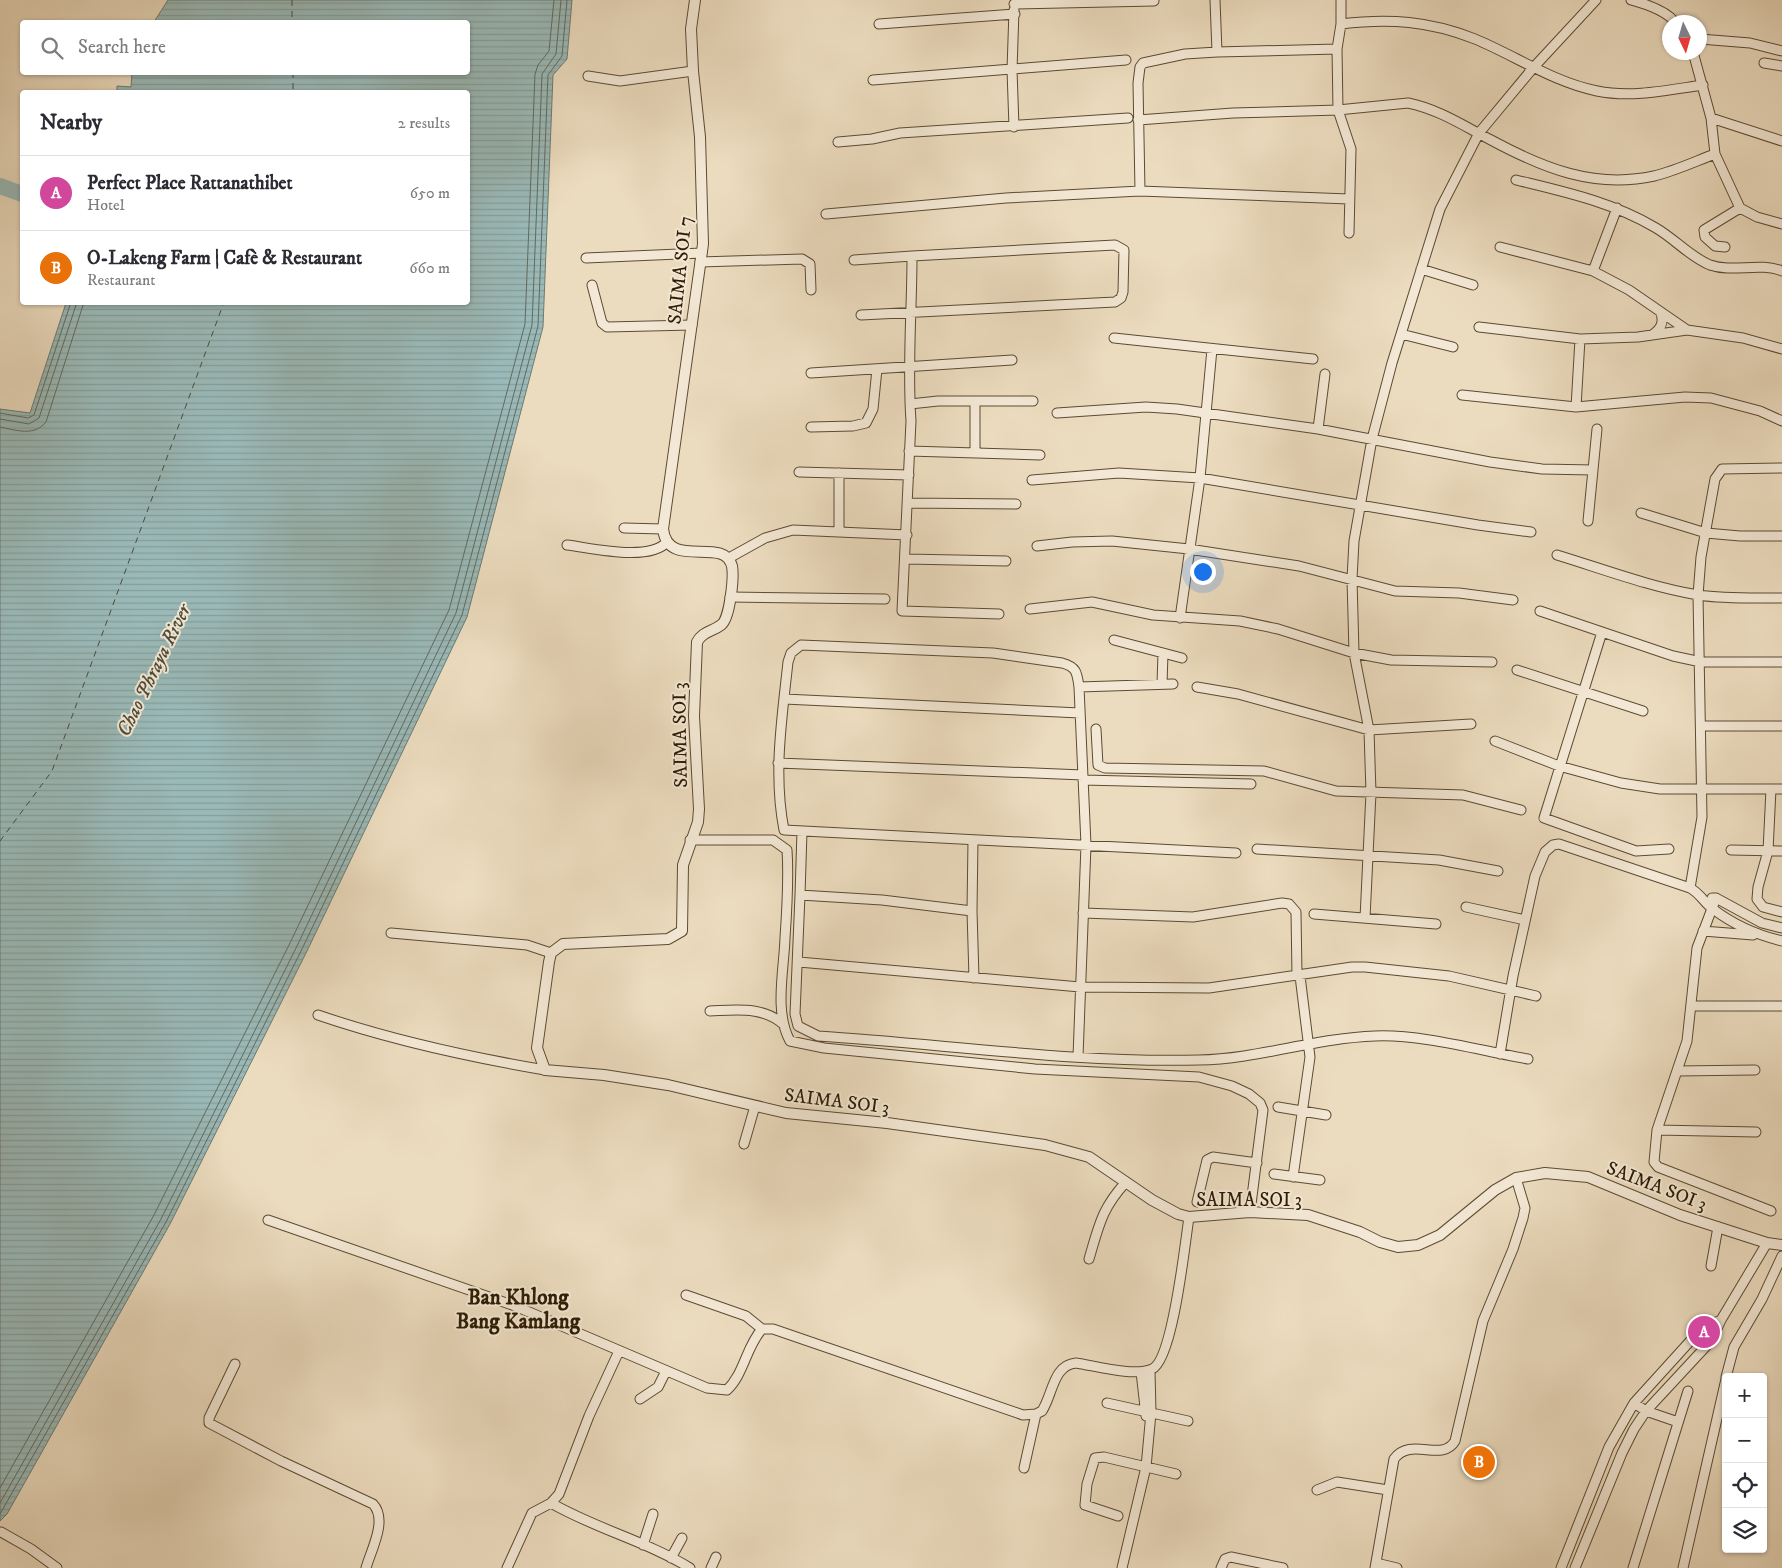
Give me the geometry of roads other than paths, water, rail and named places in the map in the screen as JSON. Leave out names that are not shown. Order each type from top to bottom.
[{"type":"street","name":"SAIMA SOI 7","points":[[667,542],[663,529],[701,257],[703,204],[701,147],[693,71],[691,29],[695,0]]},
{"type":"street","points":[[1214,0],[1217,52]]},
{"type":"street","points":[[1341,0],[1341,24],[1337,49],[1338,110],[1351,149],[1348,199],[1349,233]]},
{"type":"street","points":[[1365,918],[1371,793],[1369,730],[1354,654],[1352,579],[1354,541],[1359,504],[1372,439],[1401,334],[1440,209],[1479,133],[1533,68],[1596,0]]},
{"type":"street","points":[[1631,0],[1646,4],[1667,15]]},
{"type":"street","points":[[1014,127],[1012,70],[1014,2],[1154,1]]},
{"type":"street","points":[[879,24],[1015,14]]},
{"type":"street","points":[[1341,24],[1377,19],[1414,22],[1446,28],[1574,85],[1619,94],[1703,85]]},
{"type":"street","points":[[1707,40],[1750,43],[1782,50]]},
{"type":"street","points":[[1140,191],[1138,83],[1140,68],[1143,63],[1185,54],[1337,49]]},
{"type":"street","points":[[873,80],[1126,60]]},
{"type":"street","points":[[1696,60],[1711,118],[1715,154],[1740,208],[1757,217],[1782,224]]},
{"type":"street","points":[[1764,63],[1782,66]]},
{"type":"street","points":[[588,76],[620,81],[693,71]]},
{"type":"street","points":[[1138,120],[1233,113],[1338,110],[1408,103],[1458,121],[1531,162],[1585,178],[1609,181],[1656,176],[1715,154]]},
{"type":"street","points":[[838,142],[872,140],[900,133],[1128,118]]},
{"type":"street","points":[[1711,118],[1782,141]]},
{"type":"street","points":[[1516,180],[1594,200],[1617,208],[1658,229],[1708,264],[1724,267],[1767,268],[1782,271]]},
{"type":"street","points":[[826,214],[1006,198],[1140,191],[1348,199]]},
{"type":"street","points":[[1593,271],[1617,208]]},
{"type":"street","points":[[1725,247],[1715,246],[1705,237],[1704,230],[1740,208]]},
{"type":"street","points":[[854,260],[1115,245],[1124,250],[1123,292],[1121,298],[1115,302],[912,311],[860,316]]},
{"type":"street","points":[[1500,247],[1593,271],[1629,290],[1687,330]]},
{"type":"street","points":[[912,256],[909,475],[902,610],[1000,614]]},
{"type":"street","points":[[586,258],[794,258],[807,261],[810,264],[811,290]]},
{"type":"street","points":[[1421,269],[1473,285]]},
{"type":"street","points":[[592,285],[602,323],[607,327],[692,325]]},
{"type":"street","points":[[1652,335],[1661,327],[1663,319],[1661,312]]},
{"type":"street","points":[[1479,327],[1580,339],[1652,335],[1687,330],[1743,338],[1782,349]]},
{"type":"street","points":[[1401,334],[1453,347]]},
{"type":"street","points":[[1114,338],[1313,359]]},
{"type":"street","points":[[1576,407],[1580,339]]},
{"type":"street","points":[[1180,618],[1188,549],[1200,478],[1212,349]]},
{"type":"street","points":[[811,373],[1012,360]]},
{"type":"street","points":[[811,427],[853,426],[866,423],[873,410],[877,369]]},
{"type":"street","points":[[1318,428],[1325,374]]},
{"type":"street","points":[[1462,395],[1576,407],[1685,397],[1711,398],[1760,411],[1782,421]]},
{"type":"street","points":[[910,404],[938,401],[1033,401]]},
{"type":"street","points":[[975,401],[975,453]]},
{"type":"street","points":[[1057,413],[1146,407],[1207,413],[1318,428],[1431,452],[1525,467],[1593,470]]},
{"type":"street","points":[[1588,522],[1597,429]]},
{"type":"street","points":[[909,451],[1040,455]]},
{"type":"street","points":[[1690,888],[1699,841],[1702,788],[1701,662],[1698,595],[1701,557],[1718,472],[1727,469],[1782,468]]},
{"type":"street","points":[[799,472],[909,475]]},
{"type":"street","points":[[1032,480],[1119,472],[1200,478],[1478,525],[1531,532]]},
{"type":"street","points":[[838,474],[839,530]]},
{"type":"street","points":[[908,503],[1016,504]]},
{"type":"street","points":[[1642,513],[1706,533],[1740,536],[1782,536]]},
{"type":"street","points":[[624,528],[663,529]]},
{"type":"street","points":[[567,545],[616,552],[642,552],[660,550],[667,542],[676,550],[719,553],[728,558],[776,534],[800,529],[907,535]]},
{"type":"street","points":[[1038,546],[1072,542],[1112,541],[1188,549],[1257,558],[1352,579],[1400,592],[1459,593],[1513,600]]},
{"type":"street","points":[[1557,555],[1667,589],[1698,595],[1782,598]]},
{"type":"street","name":"SAIMA SOI 3","points":[[550,954],[562,944],[668,939],[678,935],[682,930],[684,923],[682,874],[690,840],[698,822],[699,809],[694,716],[697,642],[700,636],[721,625],[726,620],[732,568],[728,558]]},
{"type":"street","points":[[906,560],[1006,561]]},
{"type":"street","points":[[730,598],[885,599]]},
{"type":"street","points":[[1030,609],[1092,602],[1180,618],[1240,621],[1278,629],[1354,654],[1400,661],[1492,662]]},
{"type":"street","points":[[1540,611],[1673,656],[1701,662],[1782,662]]},
{"type":"street","points":[[1602,632],[1582,691],[1544,818],[1548,822],[1636,851],[1669,849]]},
{"type":"street","points":[[1114,640],[1182,658]]},
{"type":"street","points":[[1078,1057],[1086,845],[1079,687],[1076,669],[1073,666],[1052,661],[993,653],[801,645],[791,653],[788,662],[778,763],[779,805],[784,830],[973,840],[1086,845],[1236,853]]},
{"type":"street","points":[[1162,684],[1163,653]]},
{"type":"street","points":[[1517,670],[1643,711]]},
{"type":"street","points":[[1079,687],[1173,684]]},
{"type":"street","points":[[1197,687],[1238,694],[1369,730],[1472,724]]},
{"type":"street","points":[[784,699],[1080,713]]},
{"type":"street","points":[[1702,726],[1782,726]]},
{"type":"street","points":[[1096,729],[1098,765],[1105,768],[1264,771],[1336,791],[1463,795],[1521,810]]},
{"type":"street","points":[[1495,741],[1559,766],[1622,783],[1660,789],[1782,789]]},
{"type":"street","points":[[778,763],[1251,784]]},
{"type":"street","points":[[1771,789],[1768,851],[1758,887],[1757,900],[1763,907],[1782,912]]},
{"type":"street","points":[[802,831],[799,962],[795,1014],[798,1026],[818,1036],[1078,1057],[1201,1060],[1251,1054],[1308,1043],[1378,1036],[1417,1039],[1528,1059]]},
{"type":"street","points":[[690,840],[773,840],[787,850],[788,891],[782,992],[784,1025],[790,1041],[824,1048],[1034,1069],[1199,1077],[1232,1086],[1260,1102],[1263,1110],[1250,1212]]},
{"type":"street","points":[[973,840],[972,911],[974,978]]},
{"type":"street","points":[[1500,1054],[1511,990],[1535,876],[1545,852],[1552,845],[1559,844],[1690,888],[1704,898],[1712,908],[1756,935]]},
{"type":"street","points":[[1256,849],[1439,860],[1498,871]]},
{"type":"street","points":[[1731,850],[1782,851]]},
{"type":"street","points":[[800,895],[882,900],[972,911]]},
{"type":"street","points":[[1704,898],[1716,898],[1762,924],[1782,928]]},
{"type":"street","points":[[1716,898],[1697,948],[1687,1041],[1657,1130],[1654,1162],[1658,1167],[1771,1211]]},
{"type":"street","points":[[1083,913],[1193,917],[1282,903],[1289,904],[1296,912],[1299,976],[1310,1057],[1293,1177]]},
{"type":"street","points":[[1466,907],[1525,920]]},
{"type":"street","points":[[1314,914],[1436,924]]},
{"type":"street","points":[[1703,932],[1756,935],[1782,941]]},
{"type":"street","points":[[391,933],[527,945],[550,954],[536,1048],[546,1070]]},
{"type":"street","points":[[799,962],[1080,987],[1209,988],[1352,967],[1365,967],[1449,976],[1536,996]]},
{"type":"street","points":[[1691,1006],[1782,1006]]},
{"type":"street","points":[[710,1011],[763,1012],[775,1016],[784,1025]]},
{"type":"street","points":[[318,1015],[440,1049],[511,1065],[546,1070]]},
{"type":"street","name":"SAIMA SOI 3","points":[[546,1070],[604,1075],[668,1085],[795,1114],[887,1123],[1045,1145],[1084,1155],[1152,1200],[1178,1214],[1190,1217],[1250,1212],[1308,1215],[1398,1247],[1418,1245],[1440,1235],[1495,1190],[1516,1178],[1545,1172],[1588,1177],[1680,1214],[1782,1245]]},
{"type":"street","points":[[1678,1071],[1755,1070]]},
{"type":"street","points":[[744,1144],[755,1106]]},
{"type":"street","points":[[1278,1107],[1326,1115]]},
{"type":"street","points":[[1657,1130],[1756,1132]]},
{"type":"street","points":[[1197,1202],[1207,1160],[1213,1156],[1257,1163]]},
{"type":"street","points":[[1274,1174],[1320,1180]]},
{"type":"street","points":[[1397,1568],[1376,1563],[1382,1537],[1392,1466],[1397,1454],[1412,1448],[1443,1450],[1452,1446],[1455,1441],[1483,1321],[1513,1249],[1523,1218],[1525,1208],[1516,1178]]},
{"type":"street","points":[[1088,1258],[1101,1218],[1110,1200],[1126,1182]]},
{"type":"street","points":[[1024,1468],[1036,1414],[1046,1405],[1062,1368],[1068,1364],[1076,1363],[1145,1371],[1161,1361],[1166,1349],[1190,1217]]},
{"type":"street","points":[[268,1220],[515,1306],[707,1388],[728,1390],[734,1384],[753,1339],[762,1329]]},
{"type":"street","points":[[1712,1266],[1718,1227]]},
{"type":"street","points":[[1575,1568],[1622,1454],[1646,1411],[1711,1341],[1721,1320],[1767,1242]]},
{"type":"street","points":[[1727,1373],[1734,1347],[1762,1299],[1782,1256]]},
{"type":"street","points":[[686,1295],[746,1316],[762,1329],[773,1329],[1023,1415],[1036,1414]]},
{"type":"street","points":[[1563,1568],[1568,1550],[1609,1447],[1634,1403],[1702,1328],[1721,1320]]},
{"type":"street","points":[[507,1568],[532,1513],[552,1503],[563,1485],[584,1430],[620,1351]]},
{"type":"street","points":[[235,1364],[209,1418],[209,1423],[281,1461],[373,1504],[377,1509],[380,1521],[366,1568]]},
{"type":"street","points":[[640,1399],[658,1387],[666,1371]]},
{"type":"street","points":[[1122,1568],[1146,1467],[1148,1413],[1145,1371]]},
{"type":"street","points":[[1633,1568],[1688,1391]]},
{"type":"street","points":[[1683,1568],[1722,1396]]},
{"type":"street","points":[[1107,1403],[1188,1421]]},
{"type":"street","points":[[1634,1403],[1646,1411],[1678,1422]]},
{"type":"street","points":[[1118,1516],[1085,1505],[1083,1501],[1093,1462],[1100,1456],[1176,1474]]},
{"type":"street","points":[[1317,1490],[1336,1482],[1388,1490]]},
{"type":"street","points":[[552,1503],[595,1526],[643,1545],[690,1568]]},
{"type":"street","points":[[643,1545],[653,1514]]},
{"type":"street","points":[[1,1532],[36,1552],[57,1568]]},
{"type":"street","points":[[671,1558],[682,1538]]},
{"type":"street","points":[[711,1568],[716,1557]]},
{"type":"street","points":[[1221,1568],[1225,1559],[1231,1557],[1283,1568]]},
{"type":"water","name":"Chao Phraya River","points":[[168,0],[572,0],[567,59],[553,75],[543,327],[467,617],[307,951],[170,1224],[7,1514],[0,1521],[0,409],[30,413],[65,305],[470,305],[470,90],[117,90],[117,86],[131,87],[132,75],[470,75],[470,20],[155,20]]},
{"type":"waterway","points":[[0,186],[20,193]]},
{"type":"place","name":"Perfect Place Rattanathibet","points":[[1704,1332]]},
{"type":"place","name":"O-Lakeng Farm | Cafè & Restaurant","points":[[1479,1462]]},
{"type":"district","name":"Ban Khlong Bang Kamlang","points":[[518,1309]]}]
